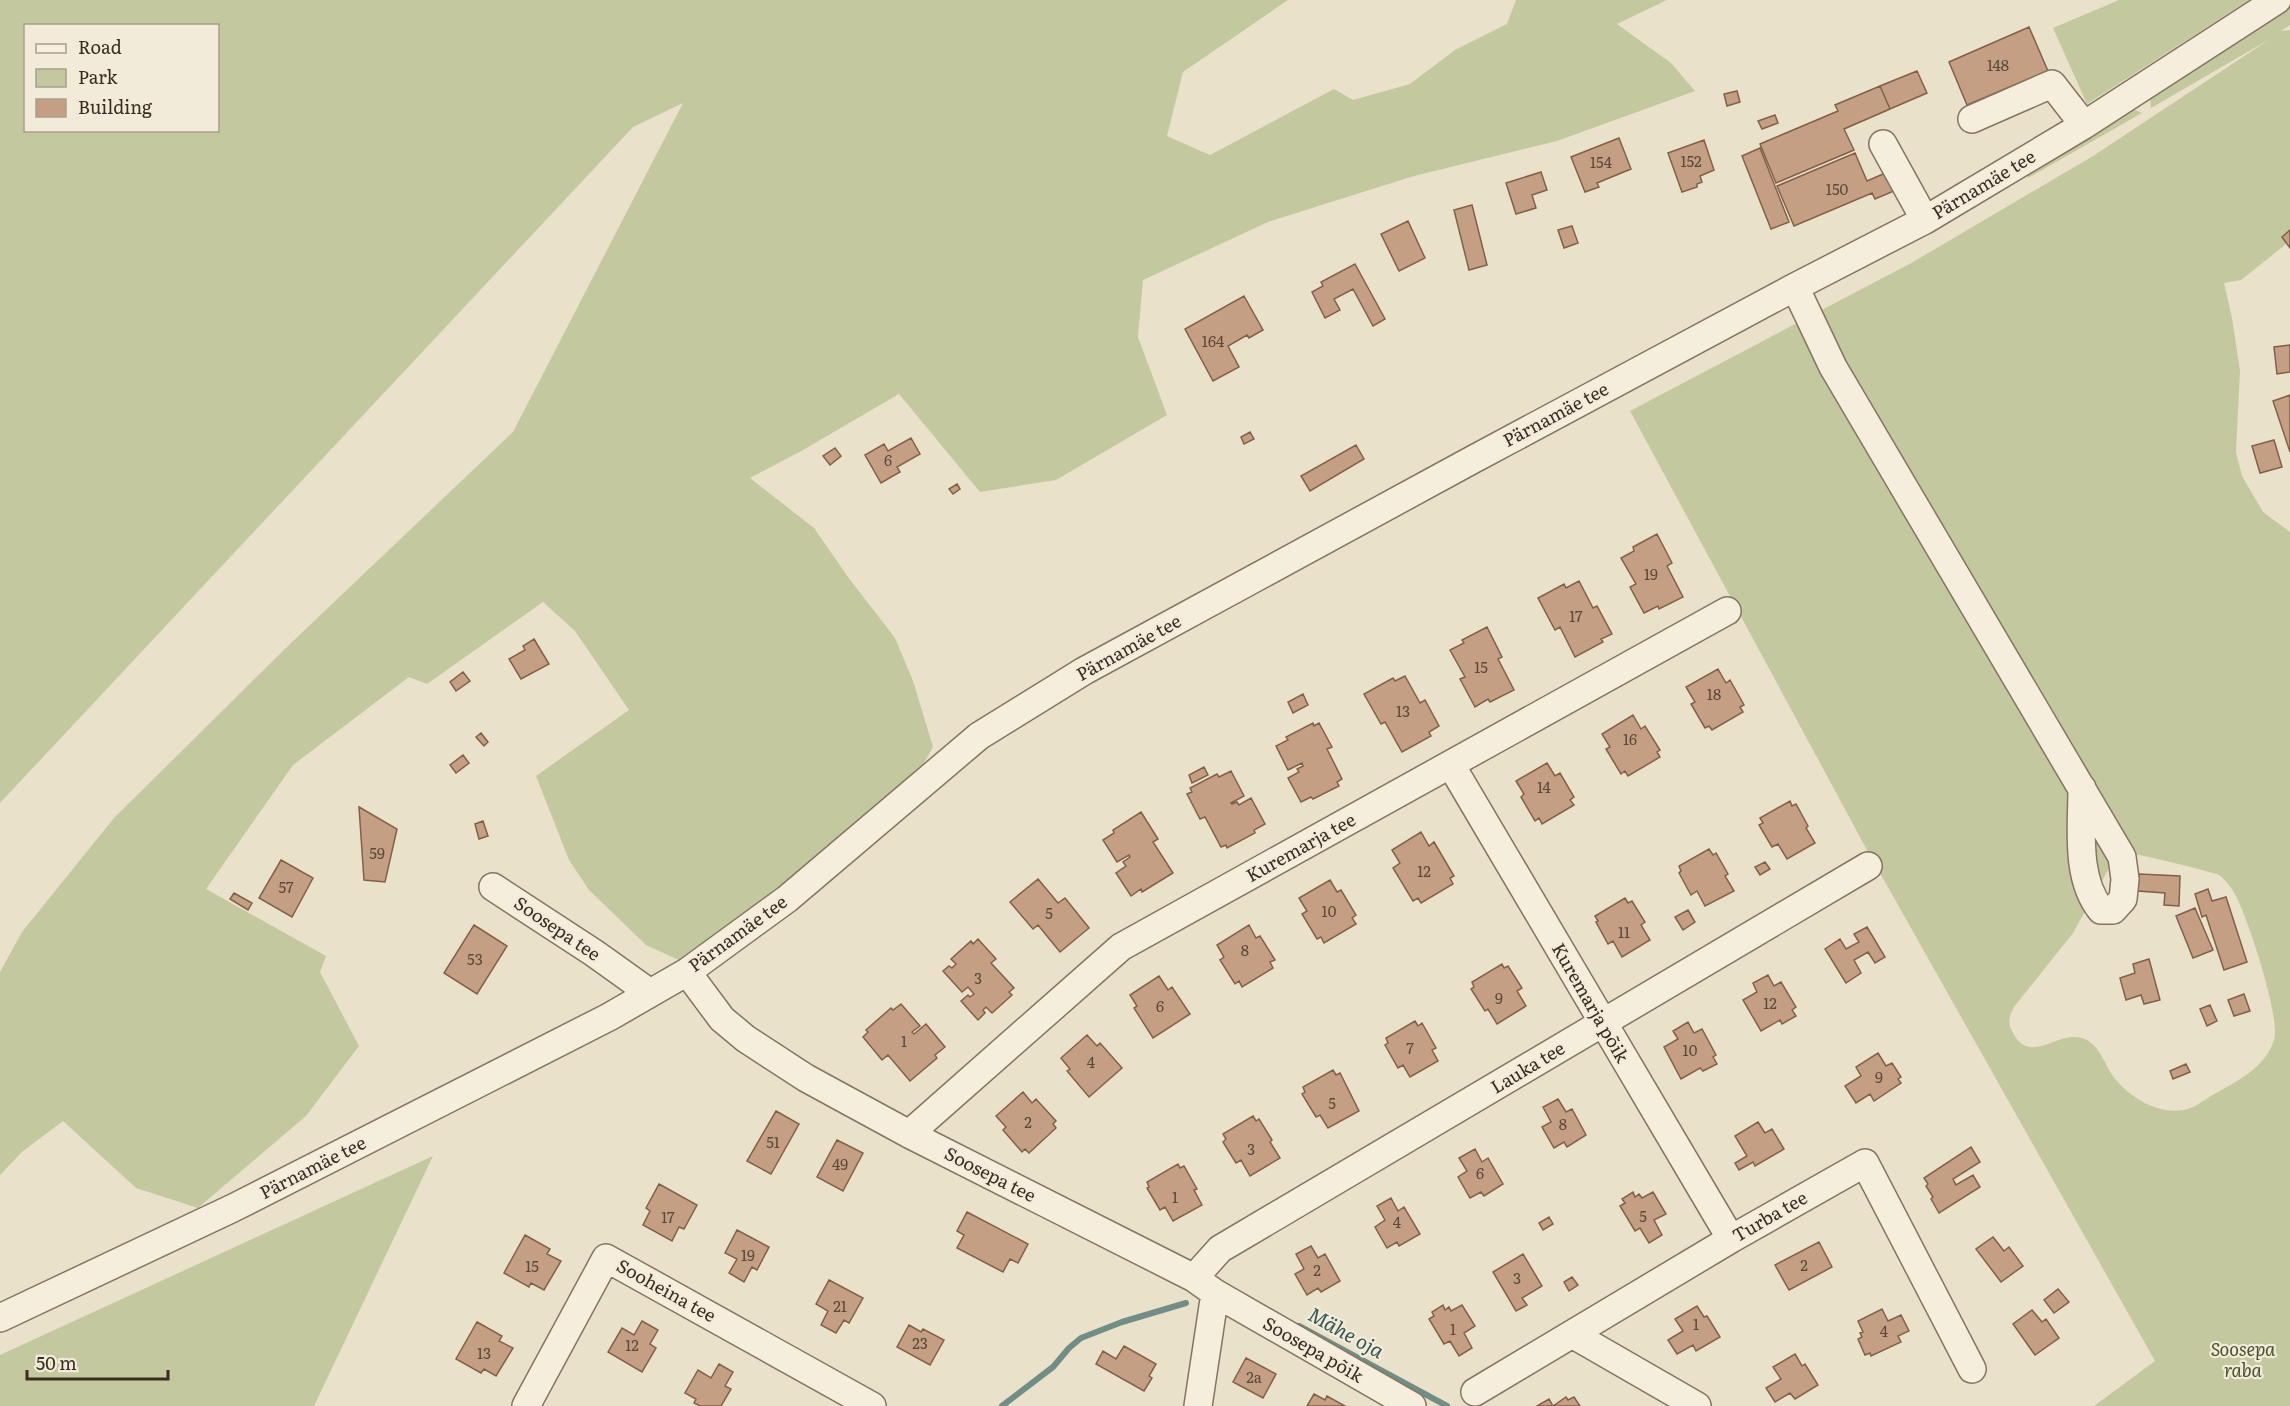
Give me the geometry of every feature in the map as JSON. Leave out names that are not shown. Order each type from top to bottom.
[{"type":"street","name":"Pärnamäe tee","points":[[0,1318],[233,1208],[598,1022],[687,972],[787,899],[979,736],[1028,704],[1084,671],[1472,459],[1925,220],[2084,125],[2277,0]]},
{"type":"street","points":[[1972,119],[2052,84],[2084,125]]},
{"type":"street","points":[[1883,144],[1925,220]]},
{"type":"street","points":[[1795,287],[1833,367],[2082,788]]},
{"type":"street","name":"Kuremarja tee","points":[[909,1134],[1121,947],[1727,611]]},
{"type":"street","name":"Kuremarja põik","points":[[1451,765],[1731,1239]]},
{"type":"street","name":"Lauka tee","points":[[1205,1286],[1220,1249],[1868,866]]},
{"type":"street","name":"Soosepa tee","points":[[493,887],[594,952],[650,993]]},
{"type":"street","name":"Soosepa tee","points":[[687,972],[722,1019],[746,1039],[806,1078],[909,1134],[1205,1286]]},
{"type":"street","name":"Turba tee","points":[[1475,1392],[1865,1162],[1972,1370]]},
{"type":"street","name":"Sooheina tee","points":[[526,1406],[606,1258],[872,1406]]},
{"type":"street","points":[[1198,1406],[1205,1286]]},
{"type":"street","name":"Soosepa põik","points":[[1205,1286],[1412,1406]]},
{"type":"street","points":[[1572,1334],[1697,1406]]},
{"type":"green space","points":[[0,0],[1288,0],[1183,72],[1167,136],[1210,155],[1334,89],[1353,100],[1410,84],[1455,50],[1507,24],[1516,0],[1667,0],[1617,24],[1671,63],[1695,91],[1557,141],[1414,176],[1268,222],[1143,280],[1138,337],[1167,415],[1056,480],[980,492],[899,394],[750,478],[814,528],[895,638],[913,681],[933,747],[920,770],[778,889],[683,962],[646,945],[589,890],[569,860],[536,776],[629,710],[575,631],[543,602],[427,684],[409,677],[293,765],[206,889],[326,956],[320,972],[359,1046],[306,1116],[198,1208],[136,1188],[63,1121],[23,1151],[0,1175],[0,972],[22,932],[114,818],[291,643],[513,432],[683,103],[633,127],[0,803]]},
{"type":"green space","points":[[2119,0],[2249,0],[2087,104],[2053,28]]},
{"type":"green space","name":"Soosepa raba","points":[[2290,7],[2290,25],[2281,31],[2290,30],[2290,241],[2241,280],[2224,283],[2240,371],[2236,452],[2242,476],[2263,512],[2290,532],[2290,1406],[2094,1406],[2155,1361],[1867,850],[1630,411],[1913,262],[2093,156],[2270,39],[2151,108],[2150,99],[2153,94]],"holes":[[[2135,854],[2219,875],[2226,882],[2236,896],[2248,925],[2273,1011],[2274,1040],[2264,1059],[2239,1080],[2183,1110],[2163,1110],[2135,1097],[2113,1076],[2098,1050],[2088,1040],[2073,1037],[2040,1046],[2026,1046],[2019,1042],[2009,1023],[2014,1007],[2073,933],[2114,859]]]},
{"type":"green space","points":[[2133,109],[2142,113],[2028,178],[2027,175],[2062,152]]},
{"type":"green space","points":[[433,1156],[314,1406],[0,1406],[0,1355]]},
{"type":"building","points":[[2029,27],[2048,71],[1967,105],[1949,62]]},
{"type":"building","points":[[1917,71],[1927,93],[1890,109],[1880,86]]},
{"type":"building","points":[[1880,86],[1890,109],[1844,129],[1854,150],[1776,183],[1760,144],[1838,111],[1835,105]]},
{"type":"building","points":[[1737,91],[1740,102],[1727,106],[1724,94]]},
{"type":"building","points":[[1775,115],[1778,123],[1762,129],[1758,121]]},
{"type":"building","points":[[1619,138],[1631,169],[1597,183],[1599,187],[1585,192],[1571,157]]},
{"type":"building","points":[[1704,140],[1714,170],[1700,176],[1702,182],[1697,184],[1697,187],[1682,192],[1668,153]]},
{"type":"building","points":[[1760,148],[1789,222],[1771,229],[1742,156]]},
{"type":"building","points":[[1855,153],[1867,181],[1890,171],[1901,188],[1875,199],[1872,193],[1794,226],[1777,186]]},
{"type":"building","points":[[1541,172],[1547,190],[1532,195],[1536,208],[1516,214],[1506,183]]},
{"type":"building","points":[[1472,205],[1487,265],[1469,270],[1454,210]]},
{"type":"building","points":[[1408,221],[1425,258],[1399,271],[1381,234]]},
{"type":"building","points":[[1572,226],[1578,243],[1564,248],[1558,230]]},
{"type":"building","points":[[2290,230],[2290,248],[2282,237]]},
{"type":"building","points":[[1355,264],[1385,319],[1373,326],[1353,289],[1334,299],[1340,310],[1325,318],[1312,292],[1323,286],[1321,282]]},
{"type":"building","points":[[1244,296],[1263,330],[1249,338],[1247,335],[1228,346],[1239,367],[1213,381],[1185,329]]},
{"type":"building","points":[[2290,345],[2290,372],[2277,374],[2274,347]]},
{"type":"building","points":[[2290,395],[2290,452],[2273,401]]},
{"type":"building","points":[[1250,432],[1254,439],[1244,444],[1241,437]]},
{"type":"building","points":[[911,438],[920,454],[897,467],[900,472],[881,483],[865,455],[884,444],[888,451]]},
{"type":"building","points":[[2274,440],[2282,467],[2260,473],[2252,446]]},
{"type":"building","points":[[1356,445],[1364,459],[1310,491],[1301,476]]},
{"type":"building","points":[[835,448],[841,456],[830,465],[823,456]]},
{"type":"building","points":[[957,484],[960,489],[953,494],[949,489]]},
{"type":"building","points":[[1657,534],[1672,563],[1667,566],[1683,597],[1659,609],[1658,606],[1644,613],[1630,587],[1636,584],[1621,558],[1634,551],[1633,547]]},
{"type":"building","points":[[1579,581],[1593,608],[1597,606],[1612,634],[1601,639],[1603,642],[1575,657],[1560,627],[1555,630],[1538,598],[1564,584],[1566,588]]},
{"type":"building","points":[[1487,627],[1502,657],[1498,659],[1514,690],[1490,702],[1488,699],[1475,707],[1460,679],[1465,677],[1450,650],[1464,643],[1462,640]]},
{"type":"building","points":[[534,639],[549,664],[521,679],[509,659],[525,650],[523,646]]},
{"type":"building","points":[[1718,669],[1726,683],[1730,680],[1744,705],[1740,707],[1743,712],[1712,730],[1709,726],[1705,728],[1691,704],[1695,702],[1686,687]]},
{"type":"building","points":[[463,672],[470,681],[456,691],[450,682]]},
{"type":"building","points":[[1405,676],[1420,703],[1425,700],[1439,726],[1429,732],[1431,736],[1402,752],[1385,722],[1381,724],[1364,694],[1393,678],[1395,681]]},
{"type":"building","points":[[1303,694],[1308,705],[1293,713],[1288,702]]},
{"type":"building","points":[[1633,715],[1641,729],[1645,726],[1660,750],[1657,752],[1660,757],[1628,776],[1625,771],[1621,774],[1606,749],[1610,747],[1602,734]]},
{"type":"building","points":[[1313,723],[1314,726],[1319,723],[1332,747],[1327,749],[1342,779],[1337,782],[1339,786],[1313,799],[1311,797],[1301,802],[1288,778],[1299,772],[1297,769],[1303,766],[1302,763],[1288,770],[1276,746],[1288,740],[1286,737]]},
{"type":"building","points":[[481,733],[488,742],[484,746],[476,737]]},
{"type":"building","points":[[463,755],[469,763],[456,773],[450,765]]},
{"type":"building","points":[[1547,763],[1555,776],[1560,773],[1574,797],[1570,800],[1574,805],[1542,824],[1539,818],[1535,821],[1521,797],[1524,794],[1516,781]]},
{"type":"building","points":[[1204,767],[1208,775],[1192,783],[1189,775]]},
{"type":"building","points":[[1231,771],[1244,796],[1231,803],[1237,802],[1239,805],[1251,798],[1265,824],[1254,830],[1255,833],[1227,848],[1226,845],[1221,847],[1205,817],[1200,819],[1187,794],[1192,792],[1190,788],[1217,774],[1219,777]]},
{"type":"building","points":[[1790,801],[1792,806],[1796,804],[1815,843],[1787,859],[1778,844],[1772,847],[1759,825],[1763,823],[1760,818]]},
{"type":"building","points":[[359,807],[397,829],[385,882],[364,880]]},
{"type":"building","points":[[1141,812],[1158,839],[1153,842],[1173,873],[1131,896],[1116,873],[1126,866],[1123,862],[1130,857],[1129,855],[1117,862],[1103,840],[1114,833],[1113,830]]},
{"type":"building","points":[[483,821],[488,836],[479,839],[475,824]]},
{"type":"building","points":[[1421,832],[1429,846],[1434,842],[1454,876],[1450,878],[1453,884],[1421,903],[1418,898],[1413,901],[1393,868],[1400,863],[1392,850]]},
{"type":"building","points":[[1709,849],[1713,855],[1716,853],[1728,874],[1725,876],[1734,891],[1705,906],[1697,891],[1691,895],[1679,873],[1681,871],[1679,866]]},
{"type":"building","points":[[281,860],[313,878],[292,917],[259,898]]},
{"type":"building","points":[[1765,862],[1770,869],[1760,875],[1755,867]]},
{"type":"building","points":[[2139,874],[2180,876],[2179,906],[2164,905],[2165,893],[2138,891]]},
{"type":"building","points":[[1038,879],[1058,903],[1065,898],[1089,928],[1060,952],[1038,925],[1033,929],[1010,902]]},
{"type":"building","points":[[1330,880],[1337,892],[1341,890],[1356,915],[1352,918],[1356,924],[1324,943],[1321,937],[1317,939],[1302,914],[1307,911],[1299,898]]},
{"type":"building","points":[[2208,889],[2212,901],[2226,897],[2247,962],[2224,970],[2206,915],[2202,917],[2195,894]]},
{"type":"building","points":[[234,893],[252,903],[248,910],[230,899]]},
{"type":"building","points":[[1625,898],[1628,903],[1632,901],[1645,922],[1641,925],[1650,940],[1622,957],[1613,941],[1608,944],[1595,916]]},
{"type":"building","points":[[2195,908],[2213,950],[2193,958],[2176,916]]},
{"type":"building","points":[[1688,910],[1695,922],[1683,930],[1675,917]]},
{"type":"building","points":[[474,925],[507,946],[477,994],[444,973]]},
{"type":"building","points":[[1249,925],[1256,938],[1260,936],[1275,960],[1270,962],[1273,968],[1242,987],[1239,981],[1235,984],[1220,960],[1224,957],[1217,945]]},
{"type":"building","points":[[1867,927],[1885,957],[1875,963],[1868,952],[1854,960],[1861,973],[1846,983],[1825,949],[1840,939],[1846,949],[1859,942],[1854,934]]},
{"type":"building","points":[[978,939],[996,959],[991,963],[1014,988],[1009,992],[1012,995],[992,1013],[986,1007],[983,1010],[985,1013],[978,1020],[961,1001],[968,995],[970,997],[974,994],[968,987],[962,992],[943,971],[949,966],[952,968],[956,964],[951,959],[971,941],[973,944]]},
{"type":"building","points":[[2149,959],[2160,1000],[2144,1004],[2141,995],[2126,1000],[2120,978],[2135,973],[2133,964]]},
{"type":"building","points":[[1502,964],[1504,968],[1508,966],[1522,988],[1517,991],[1526,1006],[1497,1024],[1488,1009],[1485,1011],[1471,989],[1474,987],[1472,982]]},
{"type":"building","points":[[1768,975],[1774,986],[1781,982],[1796,1007],[1792,1010],[1796,1016],[1782,1024],[1780,1020],[1761,1031],[1743,1000],[1757,992],[1753,983]]},
{"type":"building","points":[[1159,976],[1168,990],[1172,987],[1190,1014],[1153,1038],[1134,1008],[1137,1006],[1130,995]]},
{"type":"building","points":[[2244,994],[2250,1011],[2234,1016],[2228,1000]]},
{"type":"building","points":[[901,1004],[920,1026],[912,1032],[914,1034],[926,1024],[945,1047],[935,1055],[937,1058],[910,1081],[888,1055],[882,1060],[863,1037],[868,1032],[866,1030],[891,1008],[893,1010]]},
{"type":"building","points":[[2210,1005],[2217,1021],[2207,1026],[2200,1009]]},
{"type":"building","points":[[1415,1021],[1418,1026],[1422,1023],[1436,1048],[1432,1050],[1438,1061],[1410,1077],[1403,1065],[1398,1068],[1385,1045],[1388,1043],[1386,1038]]},
{"type":"building","points":[[1688,1022],[1694,1033],[1702,1029],[1716,1055],[1713,1057],[1717,1064],[1703,1071],[1700,1068],[1681,1079],[1664,1047],[1678,1039],[1673,1031]]},
{"type":"building","points":[[1087,1035],[1097,1046],[1100,1043],[1122,1068],[1089,1097],[1067,1071],[1070,1069],[1061,1058]]},
{"type":"building","points":[[1878,1053],[1886,1066],[1892,1063],[1901,1077],[1898,1079],[1901,1083],[1874,1101],[1870,1094],[1856,1103],[1845,1086],[1861,1076],[1856,1067]]},
{"type":"building","points":[[2186,1064],[2190,1072],[2173,1079],[2170,1071]]},
{"type":"building","points":[[1333,1070],[1336,1075],[1340,1073],[1359,1111],[1328,1128],[1320,1115],[1316,1117],[1302,1094],[1305,1092],[1303,1087]]},
{"type":"building","points":[[1023,1092],[1032,1103],[1036,1099],[1056,1121],[1053,1124],[1056,1128],[1029,1153],[1025,1149],[1022,1152],[1003,1130],[1006,1127],[996,1116]]},
{"type":"building","points":[[1558,1099],[1566,1112],[1572,1109],[1586,1135],[1567,1147],[1564,1142],[1554,1148],[1542,1127],[1551,1122],[1543,1107]]},
{"type":"building","points":[[776,1111],[799,1124],[771,1174],[747,1161]]},
{"type":"building","points":[[1253,1116],[1256,1121],[1259,1119],[1280,1158],[1250,1176],[1241,1160],[1236,1163],[1223,1142],[1226,1139],[1223,1134]]},
{"type":"building","points":[[1758,1122],[1765,1133],[1772,1129],[1784,1149],[1755,1166],[1753,1162],[1739,1170],[1735,1163],[1747,1156],[1735,1136]]},
{"type":"building","points":[[837,1140],[863,1153],[843,1191],[817,1177]]},
{"type":"building","points":[[1971,1147],[1980,1162],[1953,1179],[1956,1185],[1973,1175],[1980,1187],[1939,1213],[1931,1199],[1933,1197],[1924,1178]]},
{"type":"building","points":[[1475,1149],[1482,1162],[1488,1158],[1503,1184],[1484,1196],[1481,1192],[1470,1198],[1458,1177],[1467,1171],[1459,1158]]},
{"type":"building","points":[[1178,1164],[1180,1168],[1184,1166],[1197,1189],[1194,1190],[1202,1205],[1173,1221],[1165,1207],[1160,1210],[1147,1188],[1149,1187],[1147,1182]]},
{"type":"building","points":[[659,1184],[697,1205],[684,1229],[679,1227],[672,1241],[643,1225],[650,1211],[646,1208]]},
{"type":"building","points":[[1633,1192],[1635,1197],[1639,1194],[1642,1198],[1653,1192],[1666,1214],[1654,1220],[1662,1235],[1649,1243],[1640,1228],[1635,1231],[1620,1206],[1625,1203],[1622,1199]]},
{"type":"building","points":[[1391,1198],[1398,1211],[1404,1207],[1420,1234],[1399,1246],[1397,1242],[1387,1248],[1375,1227],[1385,1220],[1377,1206]]},
{"type":"building","points":[[967,1212],[1028,1244],[1018,1263],[1010,1259],[1003,1272],[957,1248],[964,1235],[957,1231]]},
{"type":"building","points":[[1549,1217],[1553,1224],[1543,1230],[1539,1223]]},
{"type":"building","points":[[737,1230],[769,1247],[757,1270],[752,1267],[744,1282],[729,1273],[737,1259],[725,1253]]},
{"type":"building","points":[[525,1235],[550,1249],[547,1254],[561,1261],[544,1290],[531,1283],[529,1287],[504,1273]]},
{"type":"building","points":[[1993,1237],[2004,1251],[2009,1247],[2023,1266],[2001,1282],[1976,1249]]},
{"type":"building","points":[[1819,1242],[1832,1267],[1789,1290],[1775,1265]]},
{"type":"building","points":[[1311,1246],[1318,1258],[1325,1254],[1340,1281],[1321,1292],[1318,1288],[1307,1295],[1295,1274],[1304,1269],[1296,1254]]},
{"type":"building","points":[[1523,1254],[1542,1286],[1522,1298],[1527,1305],[1516,1311],[1493,1272]]},
{"type":"building","points":[[1572,1277],[1578,1285],[1569,1291],[1564,1282]]},
{"type":"building","points":[[829,1280],[863,1298],[849,1323],[844,1320],[836,1333],[821,1325],[828,1311],[816,1304]]},
{"type":"building","points":[[2058,1289],[2069,1302],[2054,1313],[2044,1300]]},
{"type":"building","points":[[1443,1305],[1445,1310],[1449,1307],[1451,1311],[1462,1305],[1475,1326],[1464,1333],[1472,1348],[1459,1356],[1450,1341],[1444,1344],[1429,1319],[1434,1316],[1432,1312]]},
{"type":"building","points":[[1697,1306],[1704,1317],[1707,1316],[1720,1337],[1696,1351],[1693,1345],[1677,1354],[1668,1340],[1683,1331],[1675,1319]]},
{"type":"building","points":[[1882,1309],[1888,1321],[1901,1315],[1909,1331],[1898,1336],[1901,1342],[1871,1356],[1870,1353],[1865,1355],[1858,1339],[1862,1337],[1860,1333],[1863,1332],[1858,1321]]},
{"type":"building","points":[[2032,1310],[2042,1322],[2046,1319],[2059,1338],[2035,1355],[2013,1324]]},
{"type":"building","points":[[642,1321],[658,1330],[650,1344],[656,1348],[642,1372],[608,1352],[622,1328],[634,1335]]},
{"type":"building","points":[[477,1322],[502,1336],[499,1341],[513,1348],[496,1376],[484,1369],[481,1373],[456,1359]]},
{"type":"building","points":[[909,1325],[921,1332],[923,1329],[944,1340],[930,1365],[897,1347]]},
{"type":"building","points":[[1124,1346],[1156,1364],[1149,1376],[1152,1378],[1144,1391],[1096,1364],[1103,1351],[1116,1359]]},
{"type":"building","points":[[1795,1354],[1802,1366],[1805,1364],[1818,1385],[1795,1399],[1790,1393],[1775,1402],[1766,1388],[1781,1379],[1773,1367]]},
{"type":"building","points":[[1246,1358],[1276,1374],[1263,1398],[1233,1382]]},
{"type":"building","points":[[719,1364],[733,1372],[725,1386],[731,1389],[721,1406],[700,1406],[694,1403],[696,1399],[685,1393],[698,1370],[711,1378]]},
{"type":"building","points":[[1314,1394],[1325,1400],[1327,1396],[1345,1406],[1307,1406]]},
{"type":"building","points":[[1566,1397],[1568,1400],[1574,1397],[1580,1406],[1553,1406]]},
{"type":"building","points":[[1549,1399],[1553,1406],[1537,1406]]},
{"type":"waterway","name":"Mähe oja","points":[[1002,1406],[1053,1367],[1081,1338],[1122,1322],[1186,1303]]},
{"type":"waterway","name":"Mähe oja","points":[[1299,1326],[1447,1406]]}]
